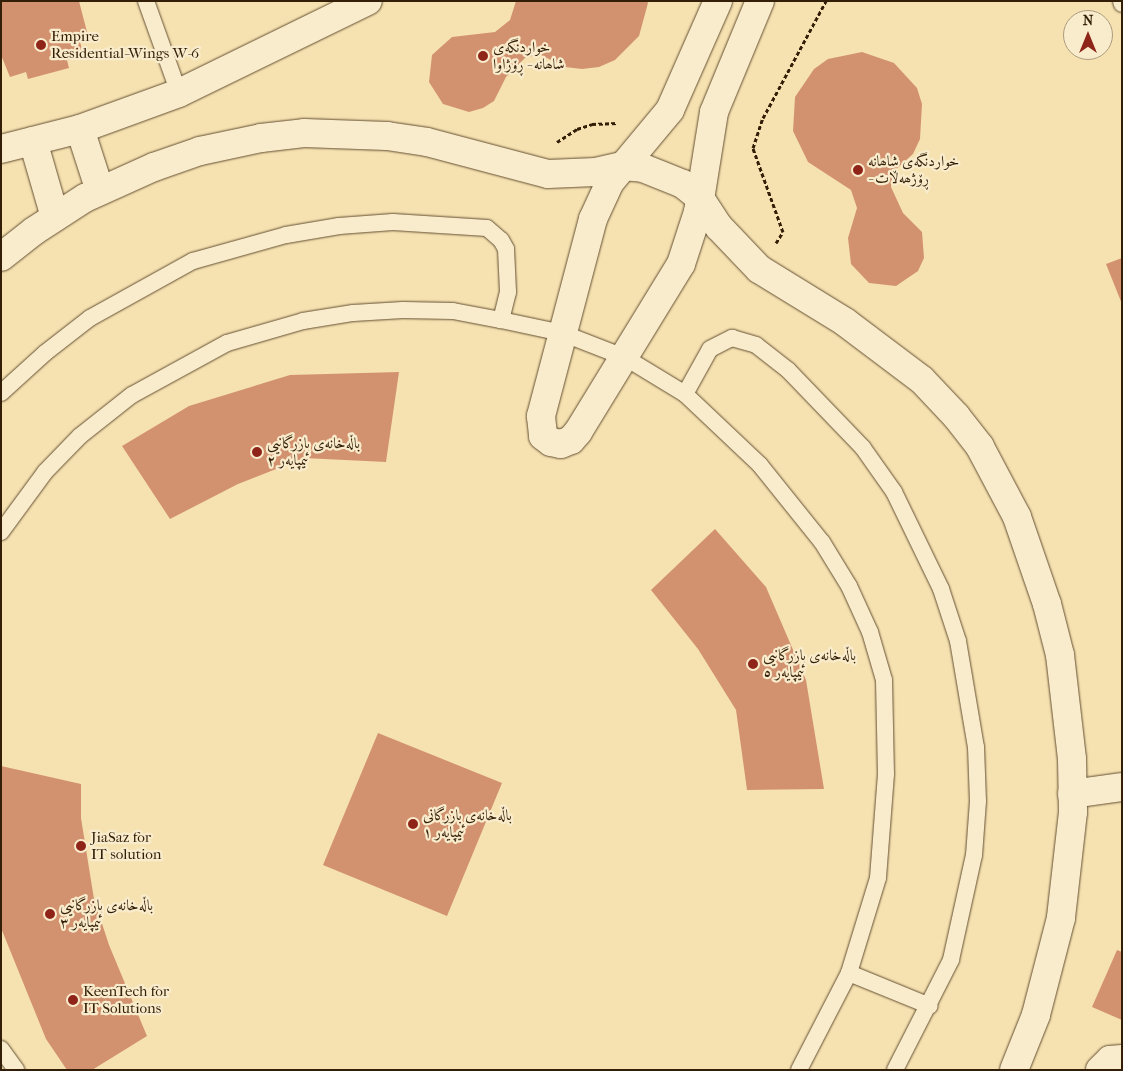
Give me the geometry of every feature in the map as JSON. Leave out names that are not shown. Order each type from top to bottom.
[{"type":"street","points":[[1,149],[80,129],[179,93],[368,1]]},
{"type":"street","points":[[718,1],[670,110],[610,182],[593,218],[539,426],[543,436],[551,442],[561,444],[571,440],[626,358],[681,264],[700,198],[714,112],[760,1]]},
{"type":"street","points":[[80,129],[100,191]]},
{"type":"street","points":[[1,257],[55,217],[100,191],[200,151],[261,138],[304,133],[378,135],[427,142],[527,171],[569,175],[622,166],[664,174],[683,184],[700,198],[719,227],[760,269],[853,327],[922,380],[956,416],[1000,481],[1031,554],[1060,655],[1068,707],[1072,794],[1069,865],[1061,918],[1036,1015],[1014,1070]]},
{"type":"street","points":[[33,141],[55,217]]},
{"type":"street","points":[[1072,794],[1122,787]]},
{"type":"street","points":[[1100,1070],[1110,1060],[1122,1059]]},
{"type":"lane","points":[[146,1],[179,93]]},
{"type":"lane","points":[[1,393],[44,353],[90,318],[185,265],[239,247],[339,226],[402,222],[487,228],[502,240],[506,250],[508,292],[501,320]]},
{"type":"lane","points":[[1,532],[45,472],[80,436],[132,394],[227,344],[293,323],[353,312],[453,311],[562,333],[626,358],[685,394],[760,465],[822,542],[849,586],[870,632],[884,680],[887,725],[884,831],[878,878],[849,973],[798,1070]]},
{"type":"lane","points":[[685,394],[710,349],[720,341],[732,338],[756,345],[818,400],[863,448],[898,500],[941,589],[958,641],[970,693],[978,801],[965,908],[951,960],[930,1006],[895,1070]]},
{"type":"lane","points":[[849,973],[930,1006]]},
{"type":"lane","points":[[1,1049],[16,1070]]},
{"type":"path","points":[[760,269],[783,232],[753,148],[762,121],[826,1]]},
{"type":"path","points":[[527,171],[534,149],[553,146],[577,129],[592,124],[623,122]]},
{"type":"building","name":"Empire Residential-Wings W-6","points":[[1,1],[79,1],[87,32],[78,35],[84,56],[67,60],[69,68],[28,79],[26,72],[10,77],[1,55]]},
{"type":"building","name":"خواردنگەی شاھانە - ڕۆژاوا","points":[[516,1],[647,1],[648,3],[639,36],[615,60],[599,67],[582,69],[565,67],[541,55],[526,57],[506,77],[494,101],[483,108],[469,112],[443,104],[429,82],[432,55],[452,37],[495,32],[510,20]]},
{"type":"building","name":"خواردنگەی شاھانە - ڕۆژھەڵات","points":[[862,52],[894,63],[917,88],[922,104],[920,139],[913,154],[893,172],[891,187],[903,213],[922,232],[924,258],[918,271],[896,286],[869,283],[851,264],[848,238],[857,208],[851,190],[808,162],[793,131],[795,97],[814,69],[828,59]]},
{"type":"building","points":[[1122,258],[1122,304],[1106,264]]},
{"type":"building","name":"باڵەخانەی بازرگانیی ئیمپایەر ٢","points":[[399,372],[386,462],[304,458],[238,484],[170,519],[122,446],[189,406],[290,375]]},
{"type":"building","name":"باڵەخانەی بازرگانیی ئیمپایەر ٥","points":[[715,529],[766,587],[806,680],[824,789],[747,790],[736,710],[698,649],[651,590]]},
{"type":"building","name":"باڵەخانەی بازرگانی ئیمپایەر ١","points":[[378,733],[502,783],[447,916],[323,865]]},
{"type":"building","name":"باڵەخانەی بازرگانیی ئیمپایەر ٣","points":[[1,766],[81,784],[81,818],[94,899],[109,945],[147,1036],[92,1070],[67,1070],[46,1039],[1,928]]},
{"type":"building","points":[[1117,950],[1122,952],[1122,1020],[1092,1007]]},
{"type":"place","name":"Empire Residential-Wings W-6","points":[[41,45]]},
{"type":"place","name":"خواردنگەی شاھانە - ڕۆژاوا","points":[[483,56]]},
{"type":"place","name":"خواردنگەی شاھانە - ڕۆژھەڵات","points":[[858,170]]},
{"type":"place","name":"باڵەخانەی بازرگانیی ئیمپایەر ٢","points":[[257,452]]},
{"type":"place","name":"باڵەخانەی بازرگانیی ئیمپایەر ٥","points":[[753,664]]},
{"type":"place","name":"باڵەخانەی بازرگانی ئیمپایەر ١","points":[[413,824]]},
{"type":"place","name":"JiaSaz for IT solution","points":[[81,846]]},
{"type":"place","name":"باڵەخانەی بازرگانیی ئیمپایەر ٣","points":[[50,914]]},
{"type":"place","name":"KeenTech for IT Solutions","points":[[73,1000]]}]
